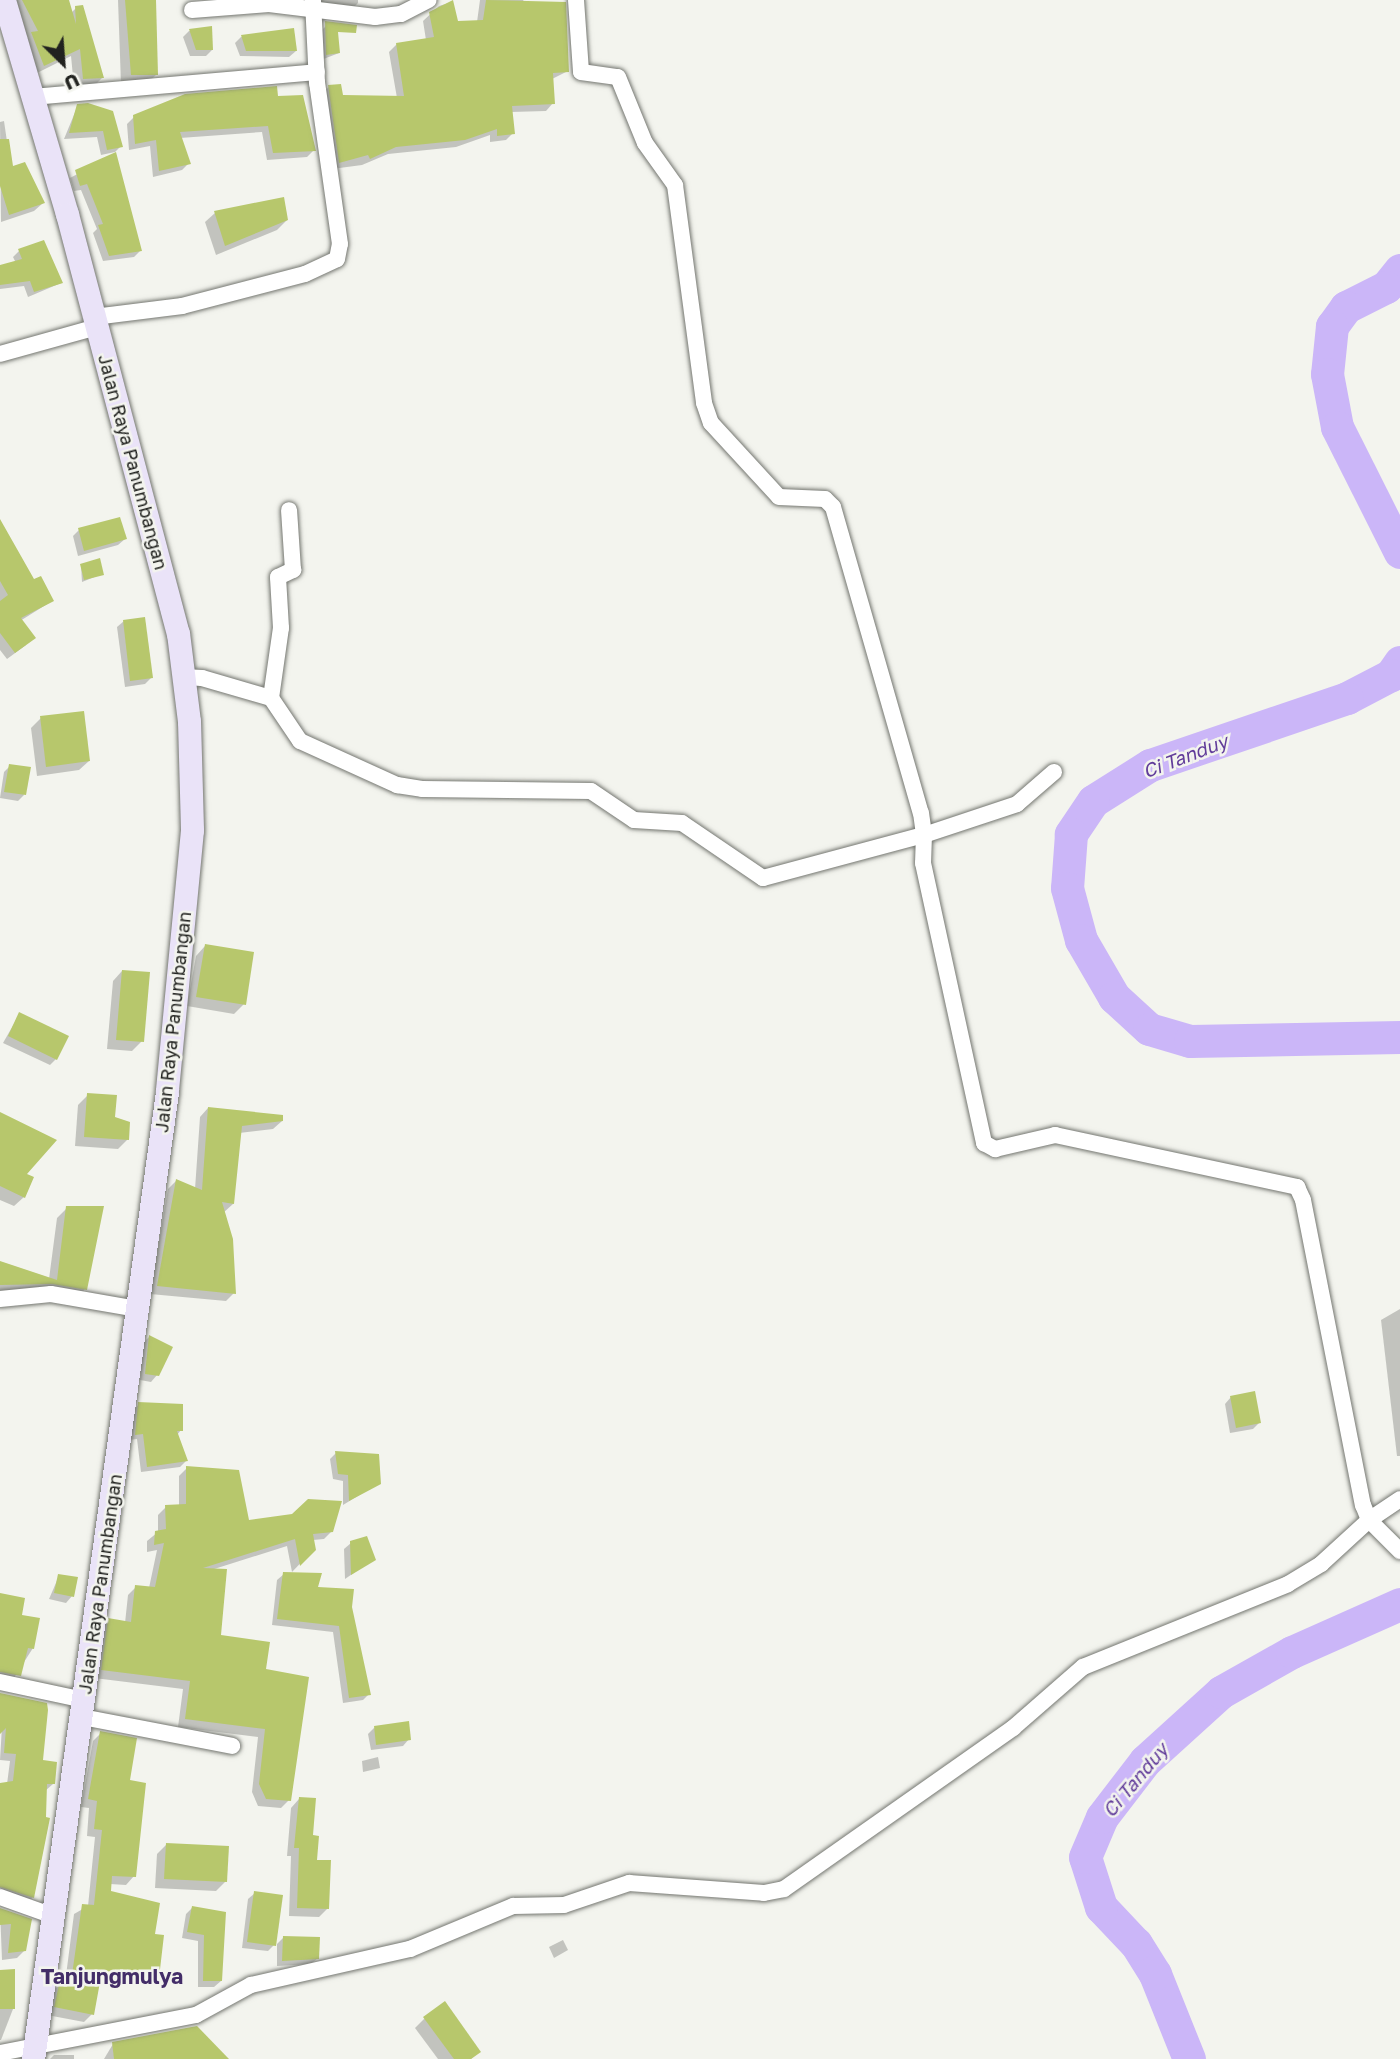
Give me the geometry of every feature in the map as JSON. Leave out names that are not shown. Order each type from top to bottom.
[{"type":"main road","name":"Jalan Raya Panumbangan","points":[[4,0],[8,41],[32,97],[157,549],[184,677],[190,721],[192,830],[167,1092],[56,1917],[34,2053]]},
{"type":"street","points":[[192,10],[269,4],[313,4],[375,17],[401,14],[429,0]]},
{"type":"street","points":[[576,0],[581,72],[618,77],[645,143],[675,185],[704,403],[711,423],[779,497],[825,499],[833,507],[921,813],[924,835],[923,863],[975,1116],[988,1147],[995,1149],[1055,1135],[1283,1181],[1301,1192],[1369,1520],[1400,1551]]},
{"type":"street","points":[[0,354],[96,322],[183,306],[305,274],[337,259],[340,244],[317,72],[313,4]]},
{"type":"street","points":[[32,97],[317,72]]},
{"type":"street","points":[[271,698],[281,628],[278,578],[293,570],[289,510]]},
{"type":"street","points":[[184,677],[202,678],[271,698],[300,741],[397,785],[422,789],[591,791],[631,819],[682,823],[763,878],[924,835],[1017,804],[1054,772]]},
{"type":"street","points":[[0,1299],[51,1294],[136,1309]]},
{"type":"street","points":[[0,2053],[34,2053],[196,2015],[251,1985],[410,1949],[513,1906],[564,1906],[623,1883],[764,1892],[784,1889],[1013,1728],[1083,1667],[1288,1584],[1321,1564],[1369,1520],[1400,1499]]},
{"type":"street","points":[[0,1682],[83,1709],[232,1746]]},
{"type":"street","points":[[0,1897],[56,1917]]},
{"type":"building","points":[[22,0],[69,0],[76,24],[75,6],[83,5],[104,78],[83,79],[80,49],[44,66],[31,32],[38,31]]},
{"type":"building","points":[[125,0],[156,0],[158,75],[131,75]]},
{"type":"building","points":[[453,0],[458,21],[483,20],[486,0],[566,2],[569,72],[553,73],[555,104],[512,106],[515,134],[497,136],[497,129],[465,140],[396,147],[370,159],[368,155],[339,163],[328,85],[341,84],[343,95],[404,96],[396,43],[434,37],[429,12]]},
{"type":"building","points":[[325,21],[357,25],[356,33],[338,32],[340,53],[326,55]]},
{"type":"building","points":[[212,26],[213,50],[196,50],[189,29]]},
{"type":"building","points":[[294,28],[297,51],[246,51],[241,35]]},
{"type":"building","points":[[277,86],[278,96],[303,95],[316,151],[273,153],[268,126],[180,132],[191,164],[159,171],[156,140],[135,144],[133,115],[185,94]]},
{"type":"building","points":[[88,103],[113,111],[123,147],[107,150],[103,131],[69,133],[77,104]]},
{"type":"building","points":[[0,139],[9,139],[13,166],[25,162],[45,203],[9,215],[0,186]]},
{"type":"building","points":[[116,152],[142,251],[109,256],[98,225],[103,224],[87,184],[80,186],[75,170]]},
{"type":"building","points":[[284,197],[288,220],[225,246],[214,211]]},
{"type":"building","points":[[44,240],[63,283],[34,292],[30,281],[0,285],[0,265],[22,259],[18,249]]},
{"type":"building","points":[[120,517],[127,539],[84,551],[78,528]]},
{"type":"building","points":[[0,519],[34,579],[41,576],[54,601],[21,618],[36,638],[15,653],[0,633],[0,601],[8,595],[0,581]]},
{"type":"building","points":[[100,558],[104,575],[84,580],[80,564]]},
{"type":"building","points":[[145,617],[153,678],[130,681],[123,620]]},
{"type":"building","points":[[84,711],[90,761],[46,767],[40,716]]},
{"type":"building","points":[[9,764],[31,767],[26,795],[4,792]]},
{"type":"building","points":[[205,944],[254,952],[246,1005],[196,997]]},
{"type":"building","points":[[122,970],[150,972],[144,1042],[116,1040]]},
{"type":"building","points":[[19,1012],[69,1036],[57,1060],[8,1036]]},
{"type":"building","points":[[87,1093],[117,1095],[115,1117],[130,1122],[129,1140],[84,1137]]},
{"type":"building","points":[[208,1107],[283,1115],[283,1121],[242,1126],[234,1204],[222,1202],[233,1239],[236,1294],[157,1286],[176,1179],[202,1190]]},
{"type":"building","points":[[0,1112],[57,1140],[27,1174],[34,1177],[25,1198],[0,1186]]},
{"type":"building","points":[[66,1206],[104,1206],[87,1290],[52,1284],[0,1285],[0,1261],[57,1280]]},
{"type":"building","points":[[149,1335],[173,1347],[159,1376],[145,1374]]},
{"type":"building","points":[[1255,1391],[1261,1423],[1236,1428],[1230,1396]]},
{"type":"building","points":[[138,1402],[183,1404],[183,1431],[177,1431],[188,1461],[147,1467],[143,1434],[135,1435]]},
{"type":"building","points":[[335,1451],[379,1454],[381,1484],[349,1501],[348,1475],[338,1474]]},
{"type":"building","points":[[186,1466],[239,1470],[249,1520],[292,1514],[308,1499],[342,1501],[333,1532],[313,1534],[316,1550],[300,1566],[295,1539],[203,1568],[227,1569],[221,1635],[270,1642],[266,1669],[309,1677],[291,1801],[266,1799],[259,1784],[265,1729],[185,1719],[190,1681],[101,1670],[108,1618],[131,1622],[135,1585],[155,1587],[164,1543],[154,1545],[155,1531],[166,1529],[165,1505],[186,1504]]},
{"type":"building","points":[[367,1536],[376,1560],[351,1575],[350,1541]]},
{"type":"building","points":[[283,1572],[322,1573],[318,1587],[354,1589],[352,1607],[371,1695],[349,1698],[339,1626],[277,1619]]},
{"type":"building","points":[[58,1574],[78,1577],[74,1597],[54,1593]]},
{"type":"building","points":[[0,1593],[25,1598],[22,1615],[40,1618],[34,1649],[28,1648],[21,1676],[0,1672]]},
{"type":"building","points":[[0,1693],[47,1703],[43,1760],[57,1762],[55,1784],[47,1784],[46,1817],[50,1818],[34,1898],[0,1887],[0,1783],[13,1781],[16,1754],[4,1753],[6,1728],[0,1734]]},
{"type":"building","points":[[409,1721],[411,1740],[376,1745],[374,1726]]},
{"type":"building","points":[[100,1731],[137,1738],[130,1780],[146,1783],[136,1877],[112,1876],[111,1891],[160,1903],[155,1934],[164,1935],[159,1978],[102,1971],[94,2015],[54,2007],[60,1980],[71,1982],[82,1904],[94,1905],[102,1830],[94,1829],[97,1801],[88,1799]]},
{"type":"building","points":[[299,1797],[316,1798],[313,1835],[319,1836],[317,1860],[331,1860],[329,1909],[297,1908],[299,1848],[294,1848]]},
{"type":"building","points":[[166,1843],[229,1846],[227,1882],[164,1879]]},
{"type":"building","points":[[254,1891],[283,1895],[276,1946],[247,1942]]},
{"type":"building","points":[[192,1906],[226,1912],[222,1981],[203,1981],[204,1935],[187,1932]]},
{"type":"building","points":[[0,1908],[32,1919],[26,1951],[8,1953],[11,1924],[0,1925]]},
{"type":"building","points":[[283,1936],[320,1937],[319,1959],[282,1961]]},
{"type":"building","points":[[15,1969],[15,2009],[0,2009],[0,1970]]},
{"type":"building","points":[[445,2001],[481,2052],[471,2059],[454,2059],[423,2017]]},
{"type":"building","points":[[197,2026],[229,2059],[114,2059],[112,2042]]},
{"type":"waterway","name":"Ci Tanduy","points":[[1400,270],[1386,287],[1346,307],[1332,326],[1327,374],[1337,427],[1400,552]]},
{"type":"waterway","name":"Ci Tanduy","points":[[1400,662],[1391,675],[1347,698],[1150,765],[1093,801],[1071,834],[1067,888],[1081,940],[1114,997],[1149,1029],[1190,1041],[1400,1037]]},
{"type":"waterway","name":"Ci Tanduy","points":[[1189,2059],[1155,1974],[1136,1944],[1101,1907],[1085,1857],[1102,1817],[1145,1761],[1221,1692],[1292,1652],[1400,1604]]},
{"type":"district","name":"Tanjungmulya","points":[[112,1976]]}]
